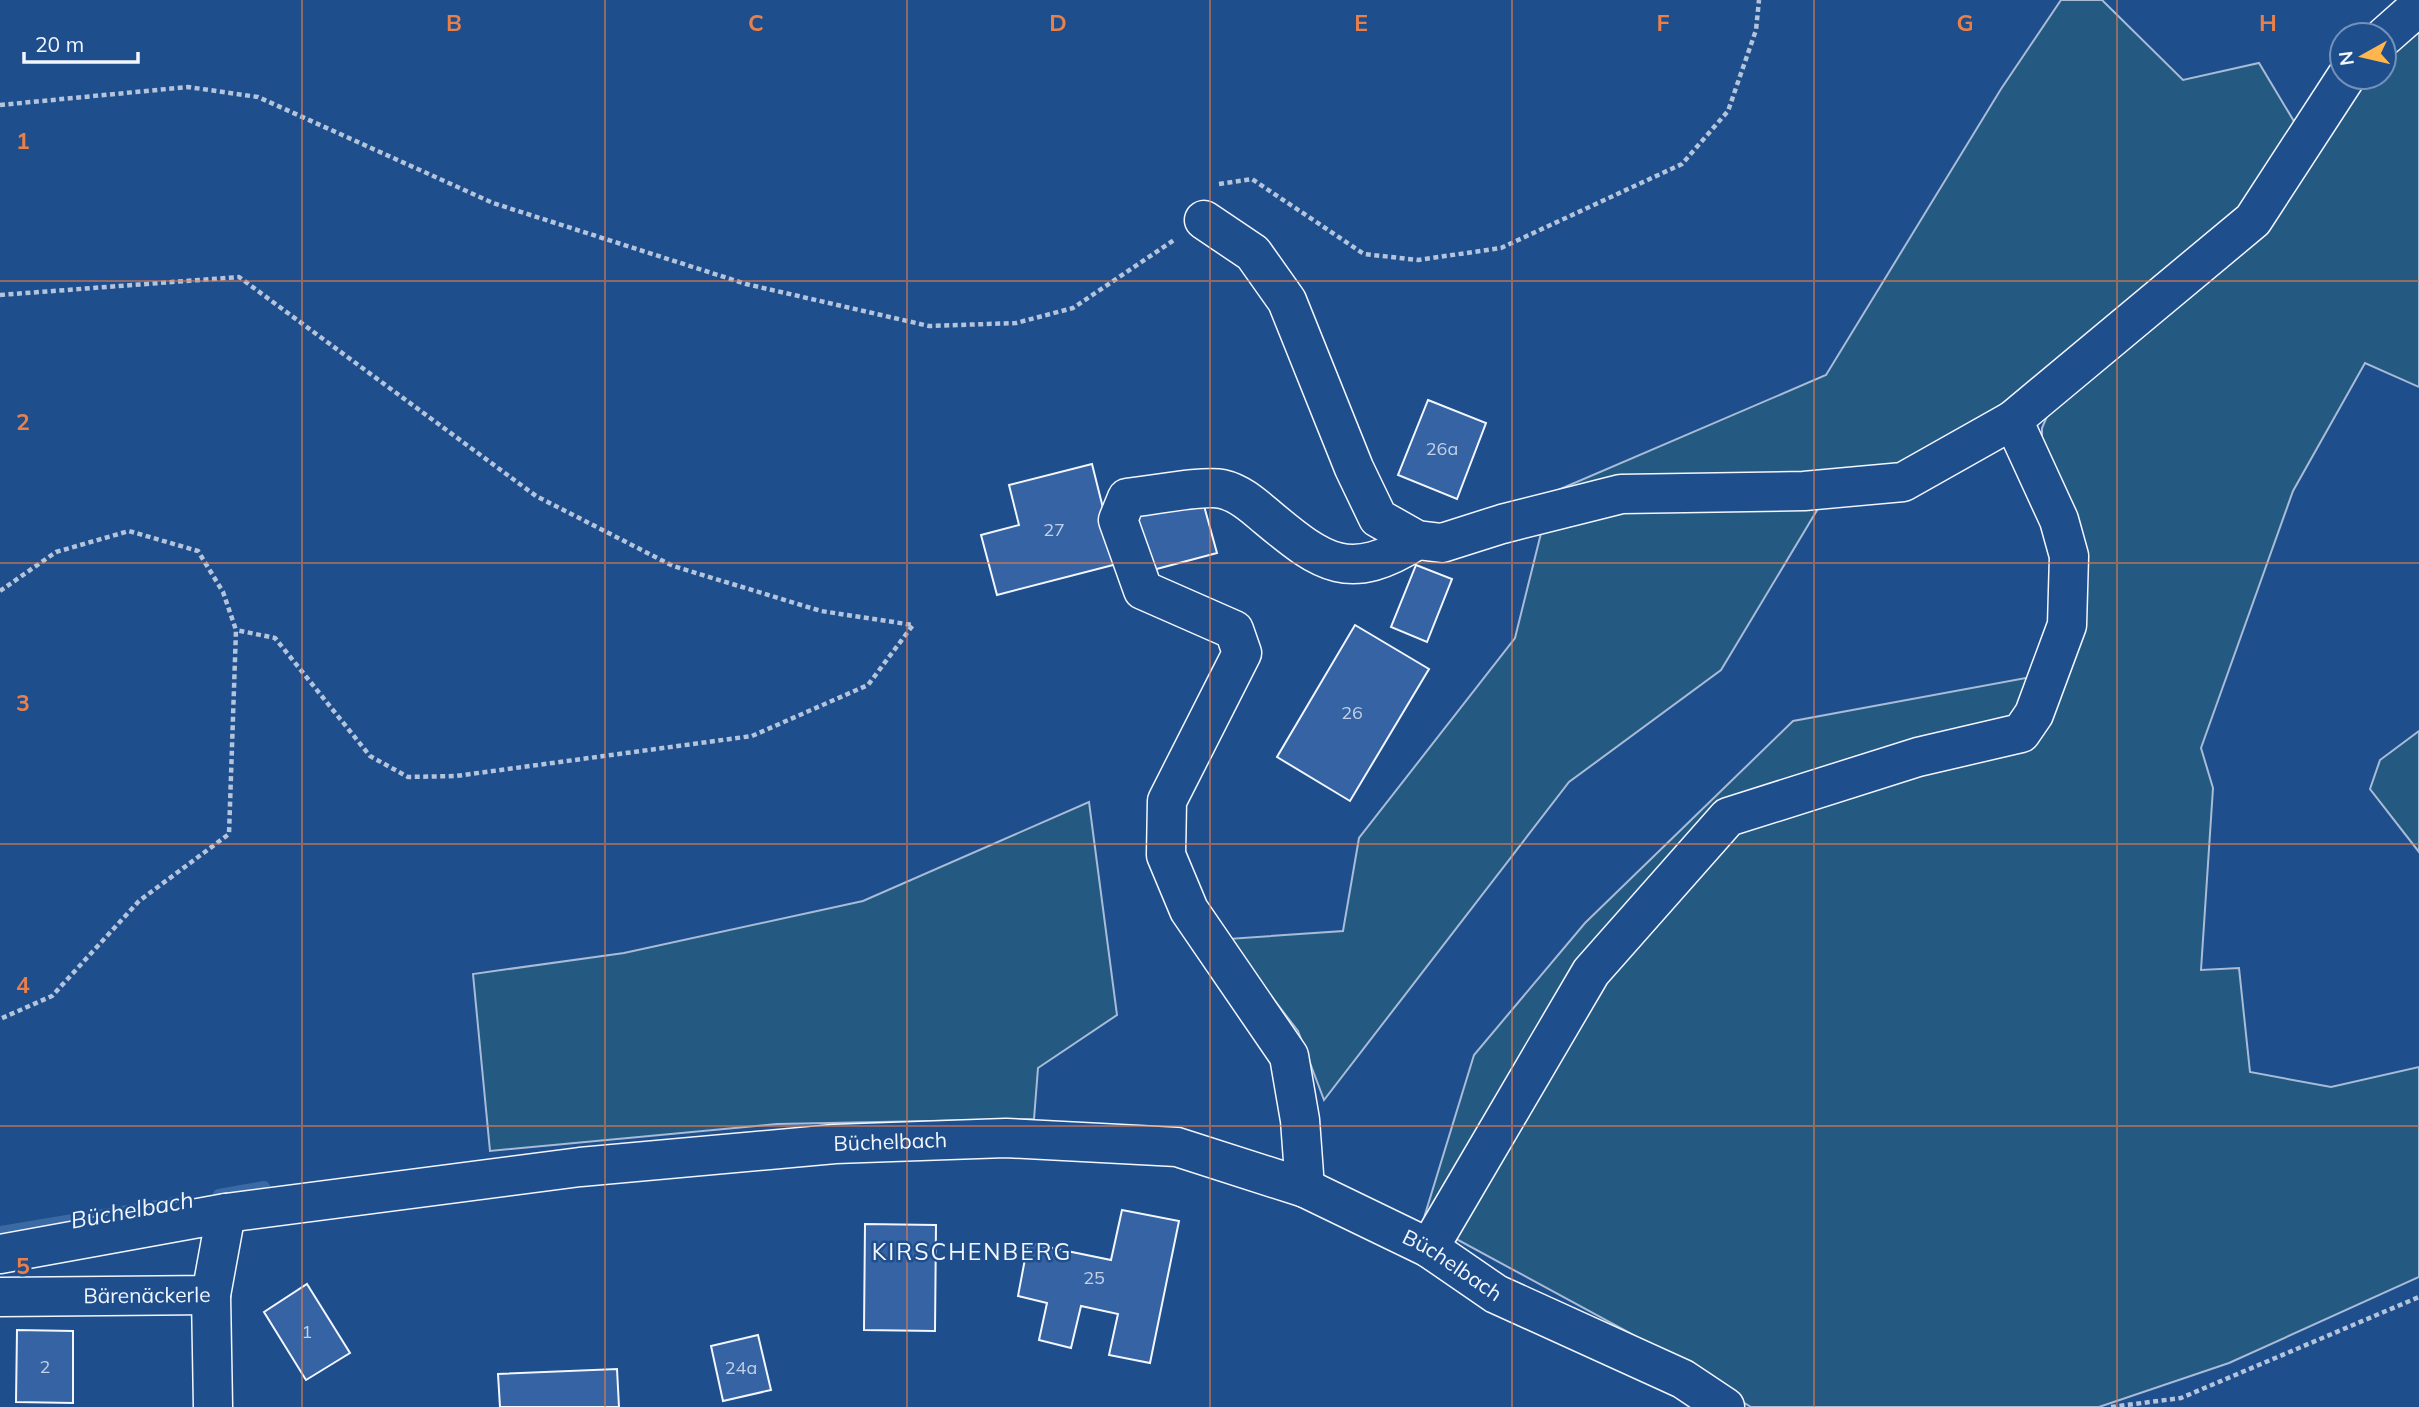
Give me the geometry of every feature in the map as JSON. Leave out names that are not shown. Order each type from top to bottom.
[{"type":"street","points":[[2398,25],[2419,6]]},
{"type":"street","points":[[1204,220],[1253,253],[1287,301],[1354,468],[1378,518],[1417,540],[1442,543],[1502,524],[1621,494],[1804,491],[1902,482],[2013,420],[2253,220],[2337,91]]},
{"type":"street","points":[[1429,1248],[1591,972],[1728,817],[1918,757],[2021,733],[2034,713],[2067,625],[2069,556],[2059,520],[2013,420]]},
{"type":"street","points":[[1305,1188],[1300,1120],[1289,1056],[1189,910],[1166,855],[1167,801],[1242,653],[1234,630],[1143,590],[1118,520],[1127,498],[1221,489],[1245,499],[1308,551],[1345,566],[1388,559],[1417,540]]},
{"type":"street","name":"Büchelbach","points":[[0,1254],[226,1213],[580,1167],[835,1144],[1006,1138],[1178,1147],[1305,1188],[1429,1248],[1496,1294],[1683,1379],[1725,1407]]},
{"type":"street","name":"Bärenäckerle","points":[[0,1297],[211,1295],[226,1213]]},
{"type":"street","points":[[211,1295],[213,1407]]},
{"type":"path","points":[[0,105],[188,87],[258,97],[493,202],[746,284],[929,326],[1016,323],[1073,308],[1204,220],[1213,185],[1252,179],[1364,254],[1418,260],[1502,248],[1682,164],[1728,111],[1756,30],[1759,0]]},
{"type":"path","points":[[0,295],[239,277],[536,496],[673,566],[821,611],[913,625],[868,685],[752,736],[456,776],[408,777],[370,756],[275,638],[236,630]]},
{"type":"path","points":[[0,591],[56,552],[129,531],[198,551],[223,592],[236,630],[229,834],[139,901],[52,996],[0,1019]]},
{"type":"path","points":[[2111,1407],[2181,1398],[2419,1297]]},
{"type":"shaded area","points":[[2061,0],[2102,0],[2183,80],[2259,63],[2298,128],[2239,213],[2007,412],[1822,502],[1721,670],[1569,782],[1324,1100],[1298,1031],[1227,939],[1343,931],[1359,838],[1515,638],[1551,493],[1826,375],[2001,89]]},
{"type":"shaded area","points":[[2419,17],[2419,387],[2365,363],[2293,491],[2201,748],[2213,788],[2201,970],[2239,968],[2250,1072],[2331,1087],[2419,1067],[2419,1277],[2229,1363],[2099,1407],[1751,1407],[1630,1333],[1423,1221],[1474,1055],[1585,923],[1793,721],[2037,676],[2076,619],[2042,456],[2042,428],[2054,400],[2227,260],[2349,91],[2398,91],[2398,37]]},
{"type":"shaded area","points":[[2419,731],[2419,852],[2370,789],[2380,760]]},
{"type":"shaded area","points":[[1089,802],[1117,1015],[1038,1068],[1034,1119],[777,1124],[490,1151],[473,974],[624,953],[863,901]]},
{"type":"building","points":[[1428,400],[1486,423],[1457,499],[1398,475]]},
{"type":"building","points":[[1092,464],[1117,564],[997,595],[981,535],[1019,525],[1009,485]]},
{"type":"building","points":[[1201,495],[1217,553],[1149,571],[1133,514]]},
{"type":"building","points":[[1416,565],[1452,579],[1427,642],[1391,627]]},
{"type":"building","points":[[1355,625],[1429,669],[1350,801],[1277,757]]},
{"type":"building","points":[[1122,1210],[1179,1221],[1150,1363],[1109,1355],[1118,1314],[1081,1306],[1071,1348],[1039,1340],[1047,1303],[1018,1296],[1028,1243],[1111,1260]]},
{"type":"building","points":[[865,1224],[936,1225],[935,1331],[864,1330]]},
{"type":"building","points":[[307,1284],[350,1353],[306,1380],[264,1312]]},
{"type":"building","points":[[17,1330],[73,1331],[73,1403],[16,1402]]},
{"type":"building","points":[[758,1335],[771,1390],[723,1401],[711,1346]]},
{"type":"building","points":[[617,1369],[619,1407],[500,1407],[498,1374]]},
{"type":"waterway","name":"Büchelbach","points":[[219,1195],[264,1187]]},
{"type":"waterway","name":"Büchelbach","points":[[0,1232],[187,1201]]},
{"type":"district","name":"KIRSCHENBERG","points":[[972,1252]]}]
